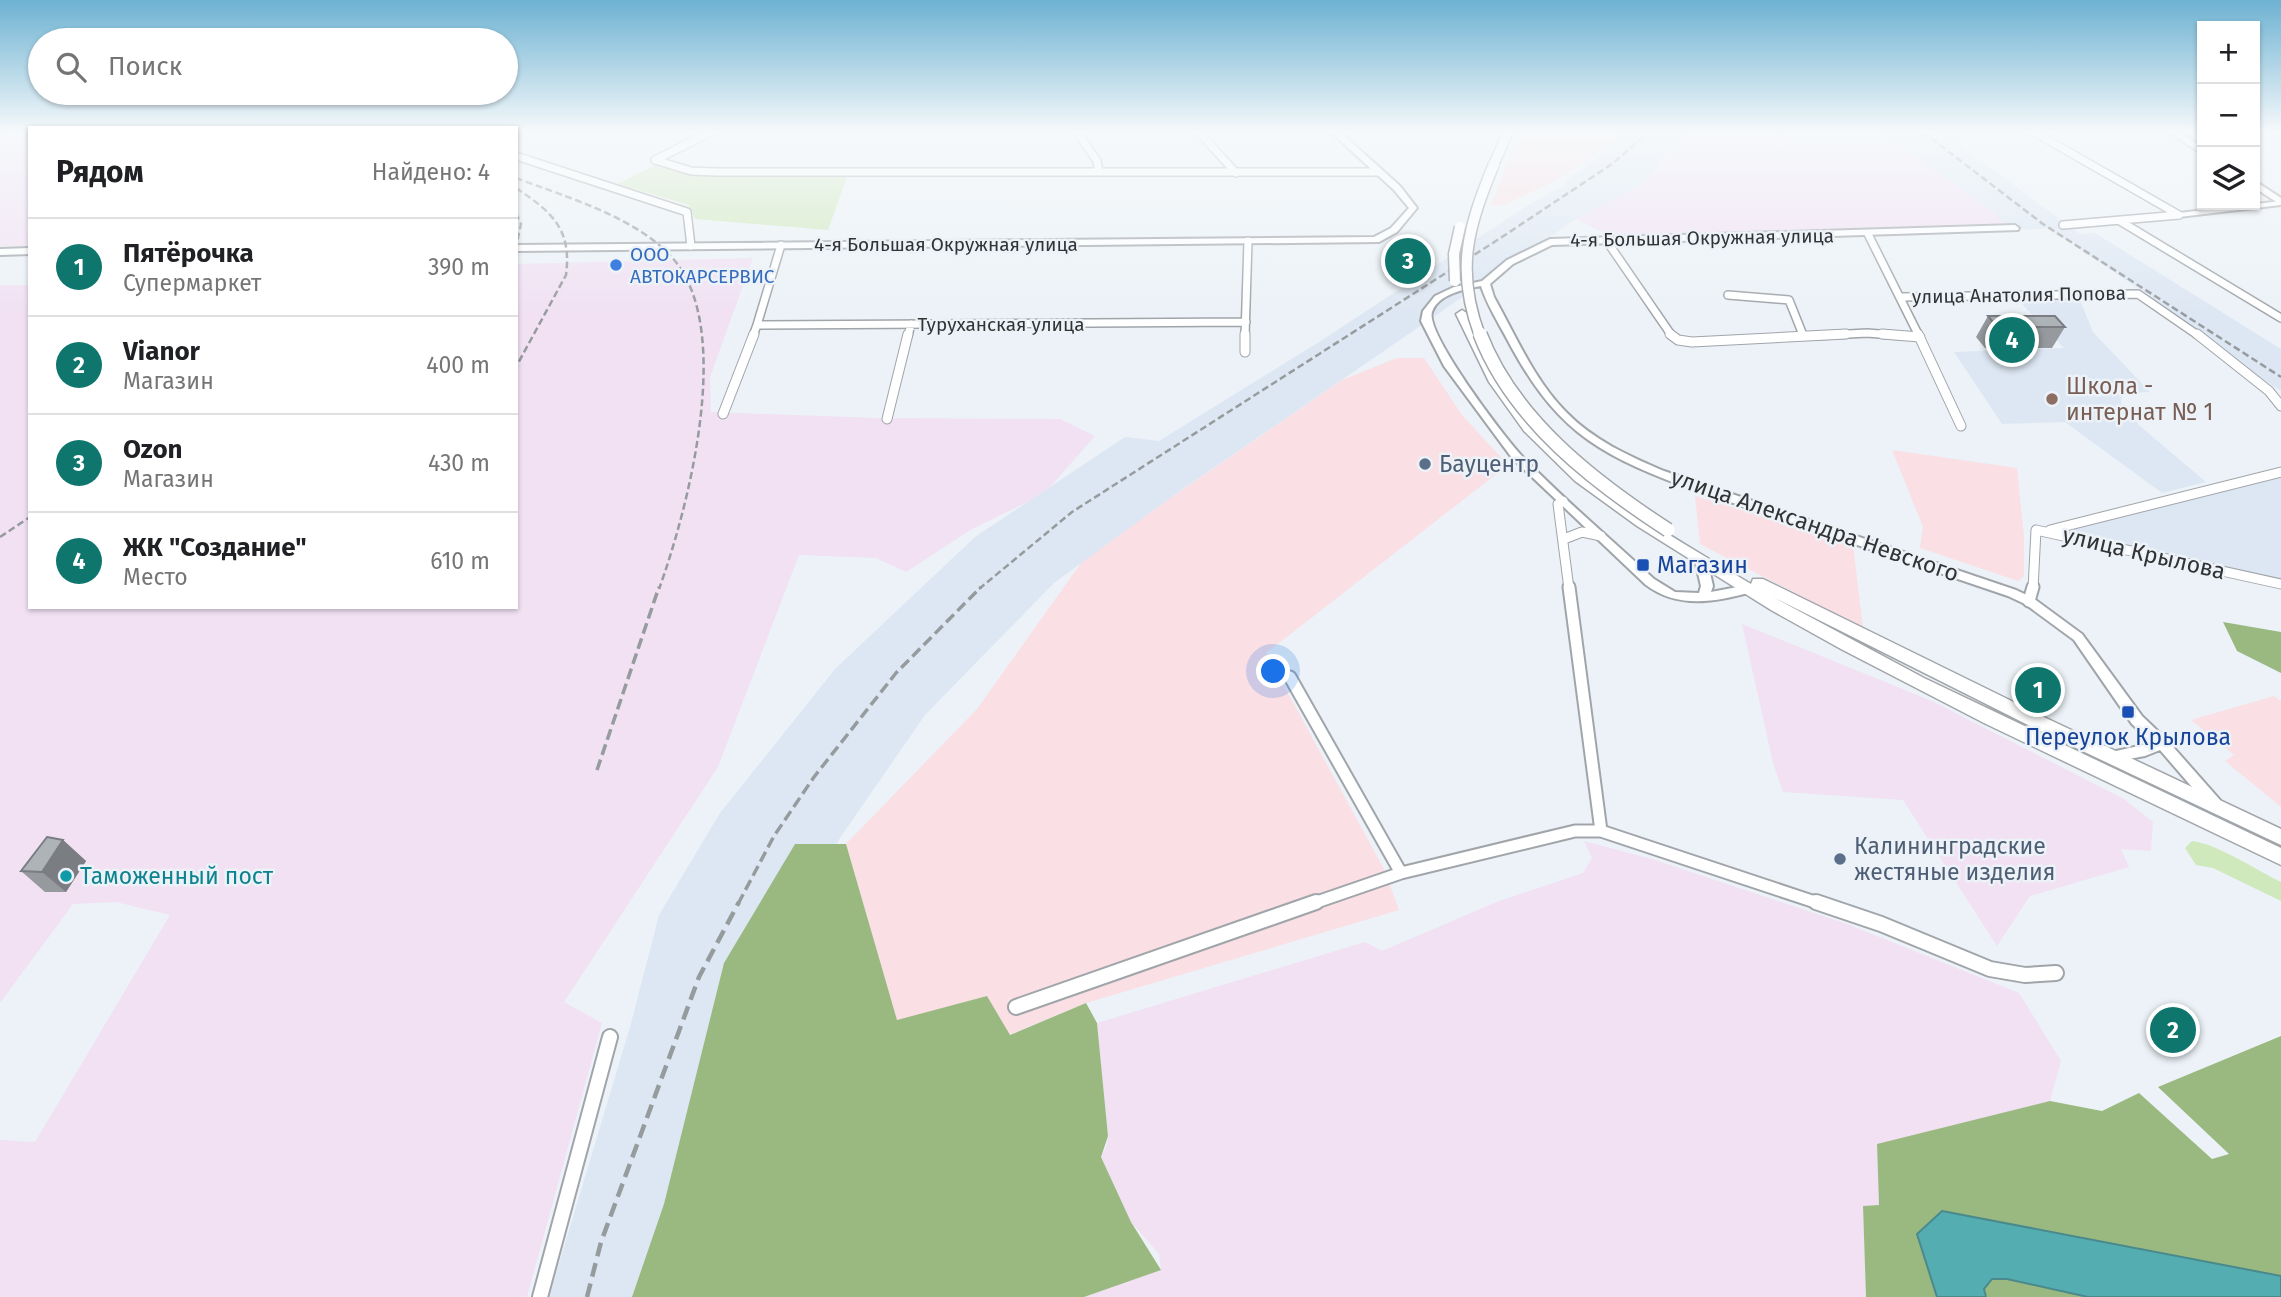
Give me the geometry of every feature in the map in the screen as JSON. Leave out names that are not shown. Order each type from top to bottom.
[{"type":"main road","points":[[1481,193],[1467,237],[1466,288],[1475,326],[1503,380],[1552,440],[1611,491],[1701,560],[1868,656],[2281,857]]},
{"type":"main road","points":[[1663,533],[1801,606],[2281,837]]},
{"type":"street","points":[[628,193],[687,212],[691,246]]},
{"type":"street","name":"4-я Большая Окружная улица","points":[[518,247],[1376,240],[1387,236],[1413,208],[1398,193]]},
{"type":"street","points":[[2140,193],[2179,215]]},
{"type":"street","points":[[2063,225],[2179,215],[2281,202]]},
{"type":"street","points":[[2120,221],[2281,318]]},
{"type":"street","name":"4-я Большая Окружная улица","points":[[1485,286],[1510,262],[1550,242],[2015,228]]},
{"type":"street","points":[[1868,234],[1901,297],[1961,426]]},
{"type":"street","points":[[1606,240],[1668,333],[1678,340],[1692,342],[1867,333],[1920,337]]},
{"type":"street","points":[[1245,352],[1248,241]]},
{"type":"street","points":[[723,414],[757,325],[780,245]]},
{"type":"street","points":[[0,252],[28,251]]},
{"type":"street","points":[[1485,286],[1439,298],[1429,309],[1426,321],[1449,366],[1516,456],[1650,582],[1665,592],[1676,597],[1734,593],[1748,589]]},
{"type":"street","name":"улица Александра Невского","points":[[1485,286],[1541,386],[1563,416],[1582,432],[1617,453],[1675,478],[2029,601],[2078,637],[2137,720],[2215,804]]},
{"type":"street","name":"улица Анатолия Попова","points":[[1901,297],[2138,294],[2189,328],[2269,391],[2281,406]]},
{"type":"street","points":[[1728,295],[1789,300],[1803,335]]},
{"type":"street","name":"Туруханская улица","points":[[757,325],[1246,322]]},
{"type":"street","points":[[887,419],[911,324]]},
{"type":"street","points":[[2048,531],[2281,472]]},
{"type":"street","points":[[1563,501],[1558,504],[1601,831]]},
{"type":"street","name":"улица Крылова","points":[[2029,601],[2033,589],[2036,530],[2281,584]]},
{"type":"street","points":[[1564,539],[1571,534],[1587,531],[1603,537]]},
{"type":"street","points":[[1701,560],[1707,586],[1704,595]]},
{"type":"street","points":[[1290,677],[1401,873]]},
{"type":"street","points":[[2112,757],[2145,751],[2162,744]]},
{"type":"street","points":[[1016,1007],[1401,873],[1552,835],[1601,831],[1881,924],[1990,969],[2025,975],[2056,973]]},
{"type":"street","points":[[540,1297],[610,1037]]},
{"type":"shaded area","points":[[0,193],[28,193],[28,246],[0,246]]},
{"type":"shaded area","points":[[1496,193],[1531,193],[1504,205],[1491,205]]},
{"type":"shaded area","points":[[1552,193],[1625,193],[1576,219],[1180,491],[1054,583],[925,715],[840,838],[791,930],[668,1297],[549,1297],[630,1027],[659,915],[720,813],[835,669],[975,537],[1125,437],[1159,441],[1319,342]]},
{"type":"shaded area","points":[[1625,193],[1975,193],[2021,223],[1783,230],[1785,233],[1616,239],[1576,219]]},
{"type":"shaded area","points":[[1966,193],[2024,193],[2080,234],[2095,233],[2281,349],[2281,391],[2130,294],[2147,294],[2047,228],[2025,230],[2001,221],[1994,212]]},
{"type":"shaded area","points":[[753,258],[710,377],[711,412],[875,418],[1060,419],[1095,436],[1044,494],[972,529],[906,572],[876,558],[799,555],[718,767],[564,1002],[602,1023],[527,1297],[0,1297],[0,1140],[35,1142],[170,915],[116,902],[73,904],[0,1003],[0,285],[28,285],[28,609],[518,609],[518,264]]},
{"type":"shaded area","name":"Школа - интернат № 1","points":[[2018,300],[2080,300],[2093,332],[2150,392],[2122,394],[2121,403],[2140,426],[2206,482],[2162,493],[2065,422],[2002,424],[1954,352],[2064,348]]},
{"type":"shaded area","points":[[1397,358],[1424,358],[1462,415],[1508,465],[1266,653],[1384,869],[1399,910],[1086,1003],[1009,1035],[987,996],[897,1021],[846,844],[977,709],[1086,556],[1342,380]]},
{"type":"shaded area","points":[[1892,450],[2017,468],[2024,537],[2024,576],[2018,581],[1920,548],[1923,527]]},
{"type":"shaded area","name":"Школа - интернат № 1","points":[[2281,477],[2281,580],[2081,535],[2067,527]]},
{"type":"shaded area","points":[[1695,496],[1853,544],[1863,628],[1700,544]]},
{"type":"shaded area","points":[[1742,624],[1932,701],[2124,799],[2153,822],[2151,851],[2121,849],[2129,867],[2030,896],[1997,946],[1903,800],[1783,792],[1773,763]]},
{"type":"shaded area","points":[[2274,696],[2281,701],[2281,807],[2225,761],[2234,755],[2191,720]]},
{"type":"shaded area","points":[[1584,841],[1652,859],[1847,924],[2019,993],[2061,1061],[2050,1101],[1877,1145],[1879,1205],[1863,1206],[1866,1297],[1084,1297],[1161,1269],[1159,1254],[1131,1222],[1101,1157],[1108,1136],[1097,1023],[1365,942],[1382,951],[1499,901],[1583,873],[1592,858]]},
{"type":"green space","points":[[647,193],[841,193],[828,230],[695,219],[689,205]]},
{"type":"green space","points":[[2223,622],[2281,632],[2281,673],[2237,651]]},
{"type":"green space","points":[[2192,841],[2225,852],[2281,882],[2281,901],[2213,868],[2196,865],[2185,848]]},
{"type":"green space","points":[[795,844],[846,844],[897,1020],[987,996],[1010,1035],[1086,1003],[1097,1023],[1108,1136],[1101,1157],[1131,1222],[1161,1270],[1084,1297],[632,1297],[664,1204],[724,963]]},
{"type":"green space","points":[[2281,1036],[2281,1297],[1866,1297],[1863,1206],[1879,1205],[1877,1144],[2050,1101],[2102,1111],[2139,1093],[2212,1159],[2229,1154],[2158,1087]]},
{"type":"water","points":[[1942,1211],[2281,1276],[2281,1297],[2088,1297],[2007,1279],[1992,1279],[1984,1289],[1986,1297],[1937,1297],[1917,1234]]},
{"type":"building","points":[[1988,316],[2055,316],[2065,327],[1997,327]]},
{"type":"building","points":[[47,837],[63,840],[42,872],[21,871]]},
{"type":"railway","points":[[518,363],[566,275],[567,259],[566,245],[557,223],[540,205],[522,193]]},
{"type":"railway","points":[[556,193],[601,210],[660,246],[675,261],[692,292],[701,331],[704,375],[700,422],[682,514],[659,589]]},
{"type":"railway","points":[[979,589],[1072,512],[1569,193]]},
{"type":"railway","points":[[2002,193],[2043,224],[2281,377]]},
{"type":"railway","points":[[518,217],[521,224],[518,238]]},
{"type":"railway","points":[[0,537],[28,518]]},
{"type":"railway","points":[[597,770],[659,587]]},
{"type":"railway","points":[[738,904],[774,836],[814,777],[896,673],[979,589]]},
{"type":"railway","points":[[587,1297],[601,1242],[699,977],[739,902]]},
{"type":"place","name":"Ozon","points":[[1408,261]]},
{"type":"place","name":"ООО АВТОКАРСЕРВИС","points":[[616,265]]},
{"type":"place","name":"ЖК \"Создание\"","points":[[2012,340]]},
{"type":"place","name":"Школа - интернат № 1","points":[[2052,399]]},
{"type":"place","name":"Бауцентр","points":[[1425,464]]},
{"type":"place","name":"Магазин","points":[[1643,565]]},
{"type":"place","name":"Пятёрочка","points":[[2038,690]]},
{"type":"place","name":"Переулок Крылова","points":[[2128,712]]},
{"type":"place","name":"Калининградские жестяные изделия","points":[[1840,859]]},
{"type":"place","name":"Таможенный пост","points":[[66,876]]},
{"type":"place","name":"Vianor","points":[[2173,1030]]}]
